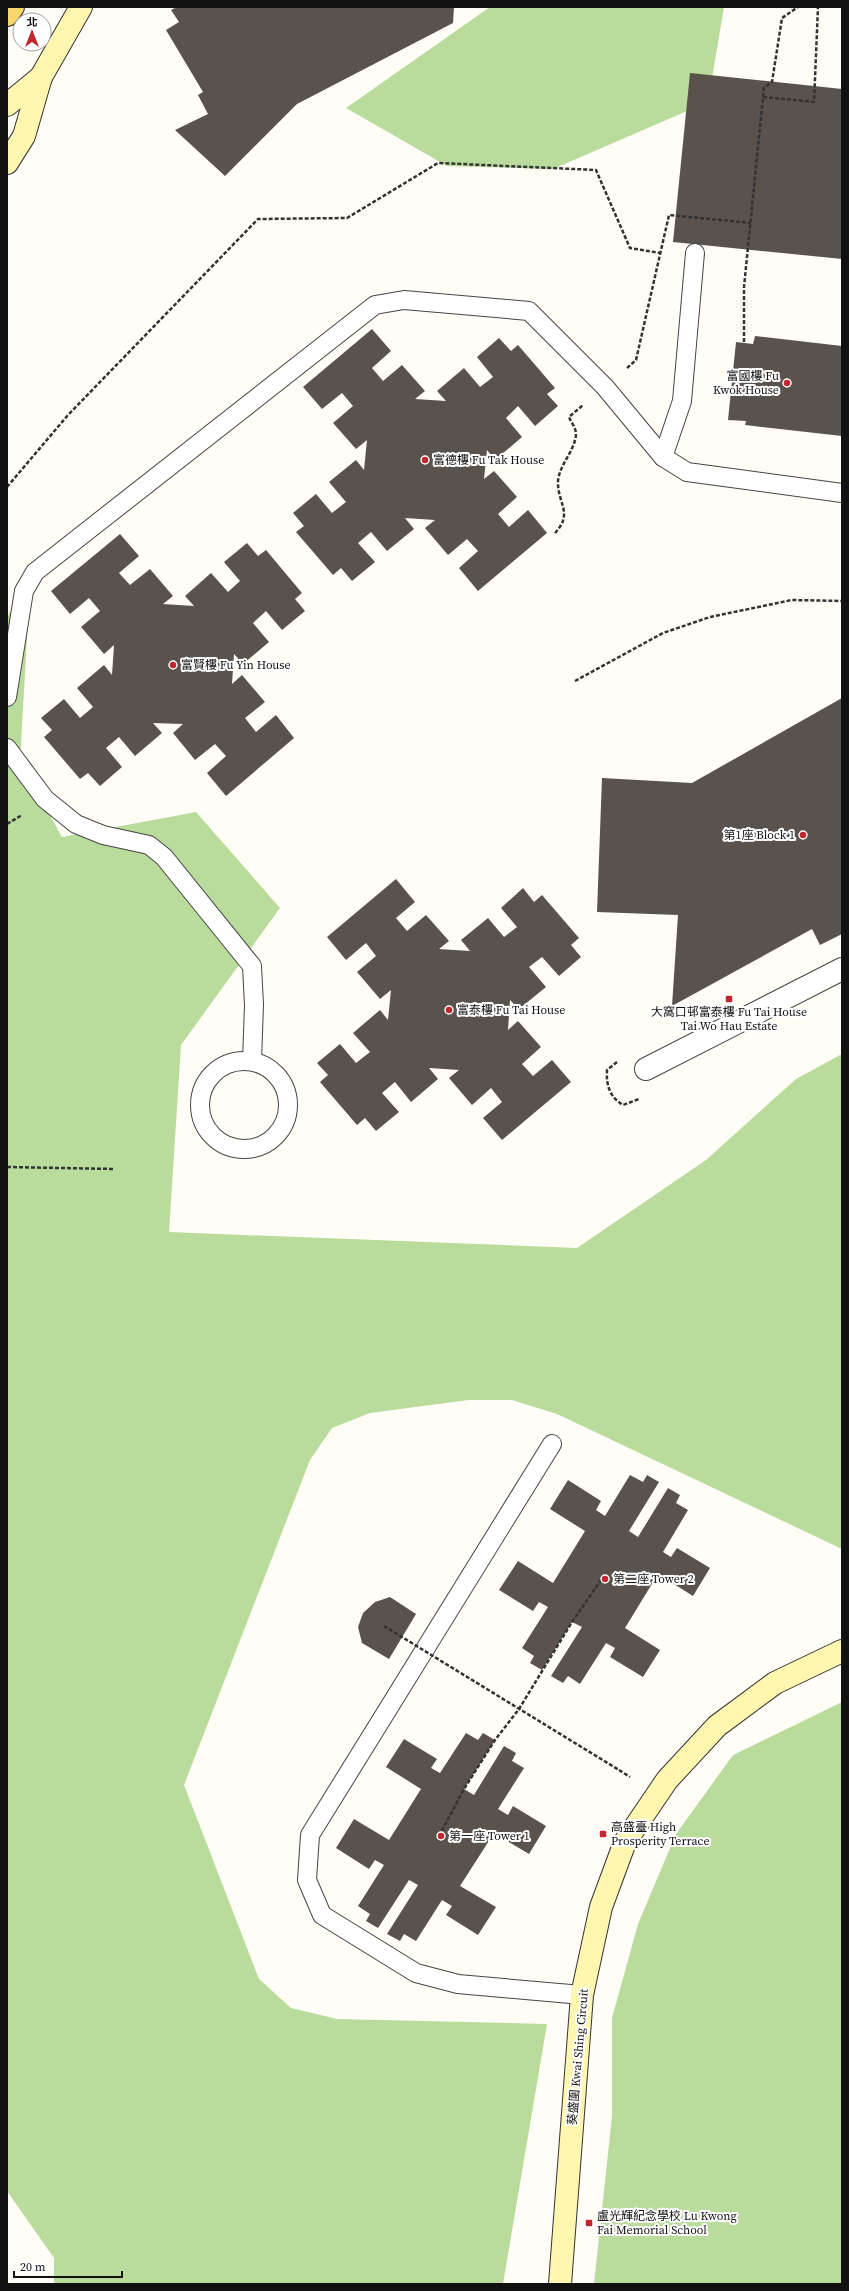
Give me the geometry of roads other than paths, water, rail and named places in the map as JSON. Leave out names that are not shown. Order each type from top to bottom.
[{"type":"main road","points":[[7,15],[13,7]]},
{"type":"street","points":[[7,163],[24,136],[41,77],[81,7]]},
{"type":"street","points":[[7,105],[41,77]]},
{"type":"street","points":[[646,1069],[842,969]]},
{"type":"street","name":"葵盛圍 Kwai Shing Circuit","points":[[560,2284],[582,1995],[601,1907],[625,1842],[667,1780],[724,1721],[775,1683],[842,1651]]},
{"type":"lane","points":[[663,457],[682,401],[695,253]]},
{"type":"lane","points":[[7,697],[24,591],[35,572],[375,305],[404,300],[530,311],[605,387],[663,457],[687,472],[842,493]]},
{"type":"lane","points":[[7,748],[45,799],[76,824],[103,834],[149,845],[164,857],[252,966],[254,1004],[252,1061]]},
{"type":"lane","points":[[237,1061],[252,1061],[264,1065],[275,1073],[288,1096],[288,1109],[285,1121],[278,1133],[268,1142],[257,1147],[243,1149],[229,1146],[216,1139],[207,1128],[202,1115],[200,1101],[204,1087],[212,1075],[223,1066],[237,1061]]},
{"type":"lane","points":[[552,1444],[310,1835],[307,1880],[322,1915],[416,1973],[458,1984],[582,1995]]},
{"type":"place","name":"富國樓 Fu Kwok House","points":[[787,383]]},
{"type":"place","name":"富德樓 Fu Tak House","points":[[425,460]]},
{"type":"place","name":"富賢樓 Fu Yin House","points":[[173,665]]},
{"type":"place","name":"第1座 Block 1","points":[[803,835]]},
{"type":"place","name":"大窩口邨富泰樓 Fu Tai House Tai Wo Hau Estate","points":[[729,999]]},
{"type":"place","name":"富泰樓 Fu Tai House","points":[[449,1010]]},
{"type":"place","name":"第二座 Tower 2","points":[[605,1579]]},
{"type":"place","name":"高盛臺 High Prosperity Terrace","points":[[603,1834]]},
{"type":"place","name":"第一座 Tower 1","points":[[441,1836]]},
{"type":"place","name":"盧光輝紀念學校 Lu Kwong Fai Memorial School","points":[[589,2223]]}]
